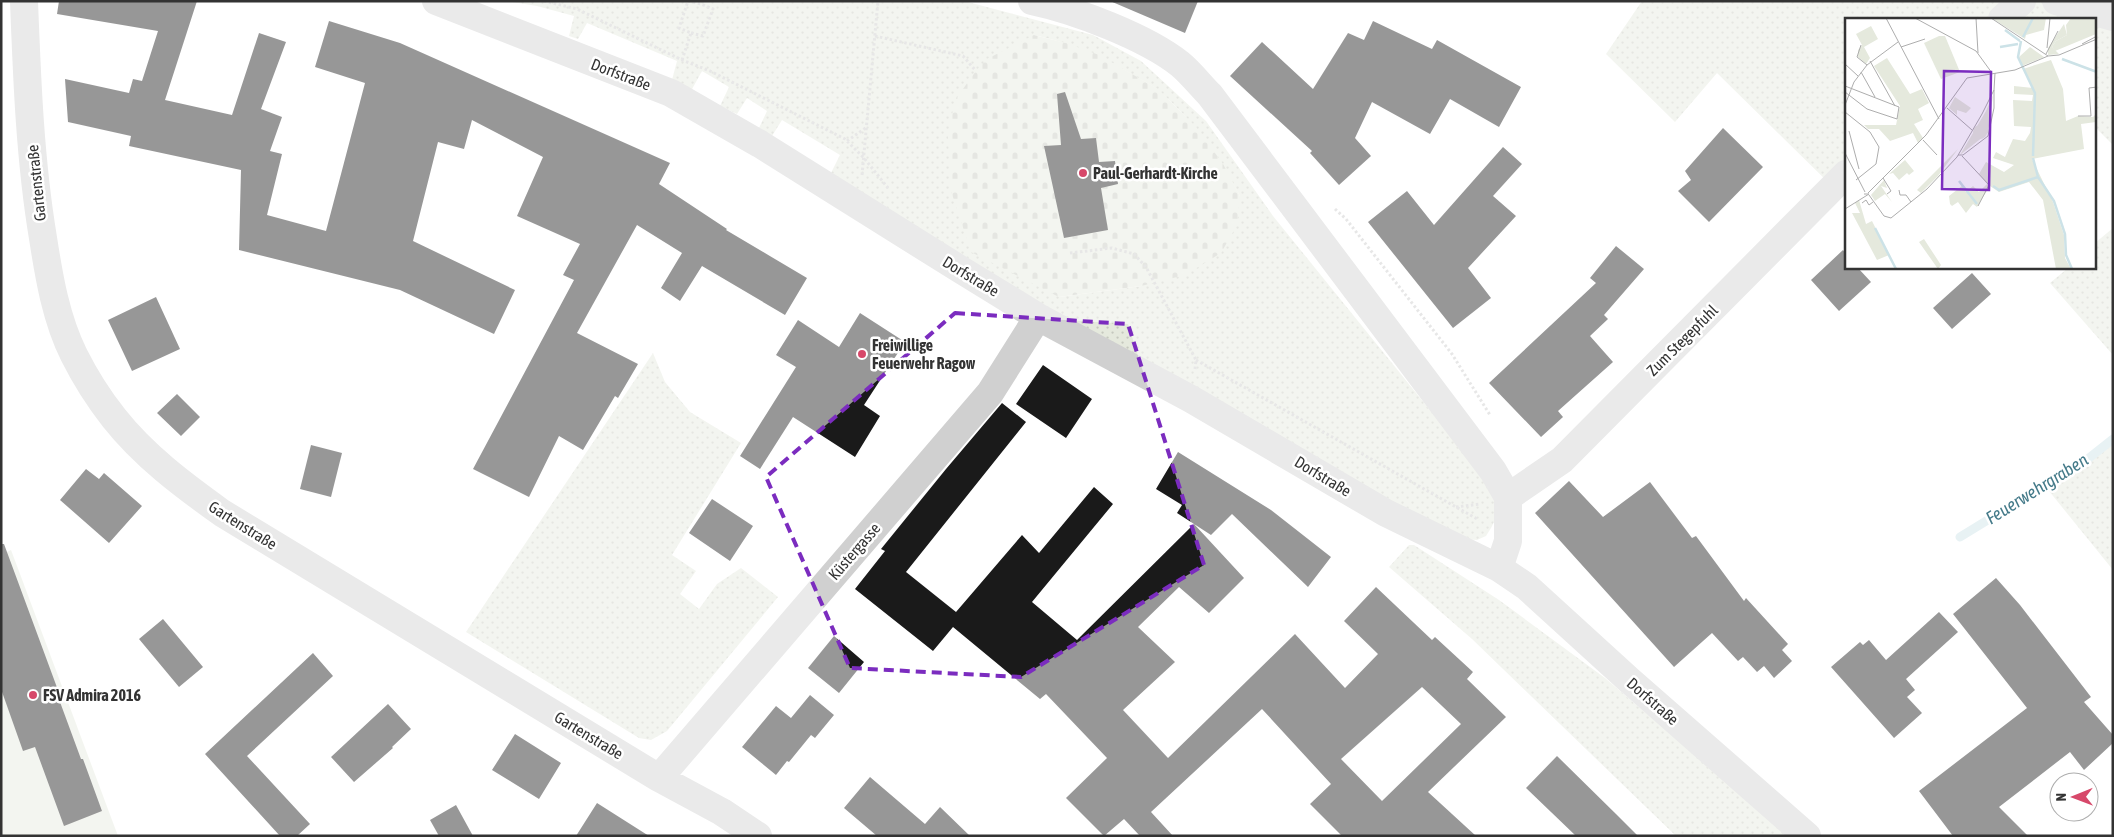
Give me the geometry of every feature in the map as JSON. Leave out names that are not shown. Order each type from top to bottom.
[{"type":"street","name":"Gartenstraße","points":[[24,1],[33,162],[37,201],[48,268],[59,313],[74,354],[94,389],[115,419],[144,451],[181,483],[222,513],[659,778],[722,812],[758,836]]},
{"type":"street","name":"Dorfstraße","points":[[436,1],[671,93],[760,144],[1038,316],[1191,399],[1386,513],[1499,568],[1527,587],[1626,678],[1808,836]]},
{"type":"street","points":[[1032,1],[1053,5],[1149,44],[1181,65],[1210,95],[1494,471],[1508,497],[1508,541],[1499,568]]},
{"type":"street","points":[[2003,18],[2022,1]]},
{"type":"street","points":[[2056,1],[2113,17]]},
{"type":"street","name":"Zum Stegepfuhl","points":[[1508,497],[1562,460],[1845,175]]},
{"type":"street","name":"Küstergasse","points":[[659,778],[990,393],[1038,316]]},
{"type":"path","points":[[544,1],[577,9],[682,60],[710,71],[847,141],[864,158],[892,193]]},
{"type":"path","points":[[688,1],[702,3],[713,9],[703,36],[679,28],[688,1]]},
{"type":"path","points":[[860,206],[878,1]]},
{"type":"path","points":[[671,93],[691,32]]},
{"type":"path","points":[[874,36],[963,56],[976,71]]},
{"type":"path","points":[[847,141],[867,126]]},
{"type":"path","points":[[1070,253],[1112,248],[1134,254],[1151,275],[1196,360],[1494,528],[1508,541]]},
{"type":"path","points":[[1191,399],[1196,360]]},
{"type":"highlighted area","points":[[955,313],[1128,324],[1204,565],[1021,677],[850,668],[766,477]]},
{"type":"green space","points":[[506,1],[964,1],[1093,35],[1141,61],[1206,121],[1273,216],[1493,488],[1499,512],[1491,528],[1486,536],[1477,540],[1462,539],[1394,505],[1121,353],[830,175],[840,155],[782,120],[772,136],[759,128],[767,111],[747,98],[737,114],[720,106],[729,87],[702,71],[691,91],[672,80],[677,61],[587,23],[578,39],[569,36],[574,16],[537,6]],"holes":[[[1034,35],[1048,38],[1097,56],[1153,86],[1194,126],[1223,167],[1240,196],[1141,286],[1059,297]]]},
{"type":"green space","points":[[1642,1],[2113,1],[2113,145],[2096,128],[2096,18],[1845,18],[1845,175],[1833,187],[1717,73],[1675,122],[1606,54]]},
{"type":"green space","points":[[1034,35],[1066,43],[1099,55],[1158,89],[1196,127],[1223,164],[1240,196],[1237,225],[1221,253],[1185,275],[1141,286],[1059,297],[971,252],[951,191],[948,135],[955,100],[987,59]]},
{"type":"green space","points":[[2113,228],[2113,355],[2050,283],[2067,269],[2096,269],[2096,242]]},
{"type":"green space","points":[[653,353],[665,382],[690,412],[741,443],[672,555],[696,571],[680,594],[699,609],[717,584],[741,568],[778,597],[667,731],[651,740],[639,738],[466,632]]},
{"type":"green space","points":[[2113,439],[2113,570],[2049,491]]},
{"type":"green space","points":[[1409,545],[1414,545],[1499,600],[1605,678],[1789,836],[1676,836],[1472,639],[1389,567]]},
{"type":"green space","name":"FSV Admira 2016","points":[[11,550],[118,836],[1,836],[1,555]]},
{"type":"building","points":[[59,1],[197,1],[165,100],[232,115],[259,33],[286,42],[261,109],[282,117],[270,151],[282,154],[267,215],[326,231],[365,83],[315,67],[329,21],[400,43],[670,163],[659,184],[726,230],[807,278],[785,315],[702,266],[680,301],[661,288],[682,253],[637,225],[577,333],[638,364],[618,398],[615,396],[583,450],[559,436],[529,497],[473,469],[574,280],[563,275],[580,244],[517,216],[543,157],[472,120],[464,149],[438,142],[413,241],[515,290],[494,334],[400,290],[239,250],[241,170],[129,146],[131,136],[68,122],[65,79],[129,93],[133,79],[142,81],[158,31],[57,14]]},
{"type":"building","points":[[1110,1],[1198,1],[1185,33]]},
{"type":"building","points":[[1373,21],[1432,49],[1437,40],[1521,87],[1499,127],[1450,99],[1430,134],[1372,102],[1355,138],[1371,156],[1339,185],[1310,153],[1312,151],[1230,76],[1262,42],[1313,89],[1348,33],[1364,40]]},
{"type":"building","name":"Paul-Gerhardt-Kirche","points":[[1065,92],[1081,139],[1096,138],[1099,162],[1115,161],[1118,184],[1101,188],[1108,230],[1064,238],[1044,146],[1061,145],[1057,94]]},
{"type":"building","points":[[1723,128],[1763,167],[1709,222],[1678,191],[1691,180],[1685,171]]},
{"type":"building","points":[[1503,147],[1522,164],[1493,196],[1516,216],[1468,268],[1491,298],[1453,328],[1368,222],[1407,191],[1434,225]]},
{"type":"building","points":[[1616,246],[1644,269],[1604,315],[1608,319],[1590,336],[1613,362],[1558,411],[1563,417],[1541,437],[1489,383],[1596,283],[1590,278]]},
{"type":"building","points":[[1843,250],[1845,253],[1845,269],[1859,269],[1871,282],[1839,311],[1811,280]]},
{"type":"building","points":[[1972,273],[1991,294],[1952,329],[1933,308]]},
{"type":"building","points":[[156,297],[180,349],[132,371],[108,320]]},
{"type":"building","points":[[860,313],[905,342],[864,405],[880,416],[855,457],[793,417],[760,469],[740,456],[796,367],[776,355],[798,320],[839,347]]},
{"type":"building","points":[[1043,365],[1092,399],[1066,438],[1016,404]]},
{"type":"building","points":[[177,394],[200,417],[181,436],[157,413]]},
{"type":"building","points":[[1002,403],[1026,422],[906,572],[956,612],[1022,535],[1039,553],[1094,487],[1113,504],[1032,602],[1077,640],[1194,524],[1244,578],[1209,613],[1179,587],[1138,627],[1175,662],[1123,710],[1168,758],[1295,634],[1345,688],[1378,654],[1344,621],[1376,587],[1432,640],[1435,637],[1473,672],[1467,679],[1506,717],[1428,792],[1476,836],[1342,836],[1310,804],[1331,784],[1262,709],[1151,812],[1173,836],[1140,836],[1124,819],[1104,836],[1066,798],[1107,758],[1046,694],[1040,699],[953,627],[933,651],[855,589],[885,551],[881,549]],"holes":[[[1422,687],[1461,724],[1382,801],[1341,759]]]},
{"type":"building","points":[[311,445],[342,453],[331,497],[300,489]]},
{"type":"building","points":[[1178,452],[1271,510],[1331,557],[1308,587],[1232,514],[1211,535],[1177,513],[1182,505],[1156,489]]},
{"type":"building","points":[[86,469],[99,479],[104,473],[142,506],[109,543],[60,500]]},
{"type":"building","points":[[1569,481],[1603,517],[1650,482],[1692,538],[1696,536],[1744,601],[1746,598],[1788,644],[1782,650],[1792,661],[1774,678],[1764,666],[1757,672],[1743,657],[1738,661],[1712,633],[1674,667],[1535,513]]},
{"type":"building","points":[[712,499],[753,526],[730,561],[689,533]]},
{"type":"building","points":[[1,544],[4,544],[62,701],[60,702],[102,811],[64,826],[35,747],[23,751],[1,689]]},
{"type":"building","points":[[1996,578],[2020,605],[2091,697],[2084,702],[2113,735],[2113,743],[2084,770],[2070,752],[1999,807],[2028,836],[1953,836],[1919,791],[2027,708],[1953,614]]},
{"type":"building","points":[[1939,612],[1958,632],[1906,679],[1915,690],[1907,697],[1922,713],[1894,738],[1831,667],[1860,642],[1863,645],[1869,640],[1886,660]]},
{"type":"building","points":[[163,619],[203,667],[179,687],[139,639]]},
{"type":"building","points":[[834,636],[864,662],[839,693],[808,668]]},
{"type":"building","points":[[313,653],[333,676],[247,756],[310,824],[297,836],[280,836],[205,754]]},
{"type":"building","points":[[810,695],[834,715],[815,738],[811,735],[776,775],[742,747],[776,706],[791,718]]},
{"type":"building","points":[[388,704],[411,729],[393,748],[354,782],[331,757]]},
{"type":"building","points":[[515,734],[561,763],[539,799],[492,770]]},
{"type":"building","points":[[1557,756],[1638,836],[1576,836],[1526,788]]},
{"type":"building","points":[[870,777],[925,824],[940,807],[970,836],[877,836],[844,808]]},
{"type":"building","points":[[597,803],[649,836],[576,836]]},
{"type":"building","points":[[456,805],[473,836],[439,836],[430,820]]},
{"type":"waterway","name":"Feuerwehrgraben","points":[[1960,537],[2089,458],[2113,439]]},
{"type":"place","name":"Paul-Gerhardt-Kirche","points":[[1083,173]]},
{"type":"place","name":"Freiwillige Feuerwehr Ragow","points":[[862,354]]},
{"type":"place","name":"FSV Admira 2016","points":[[33,695]]}]
